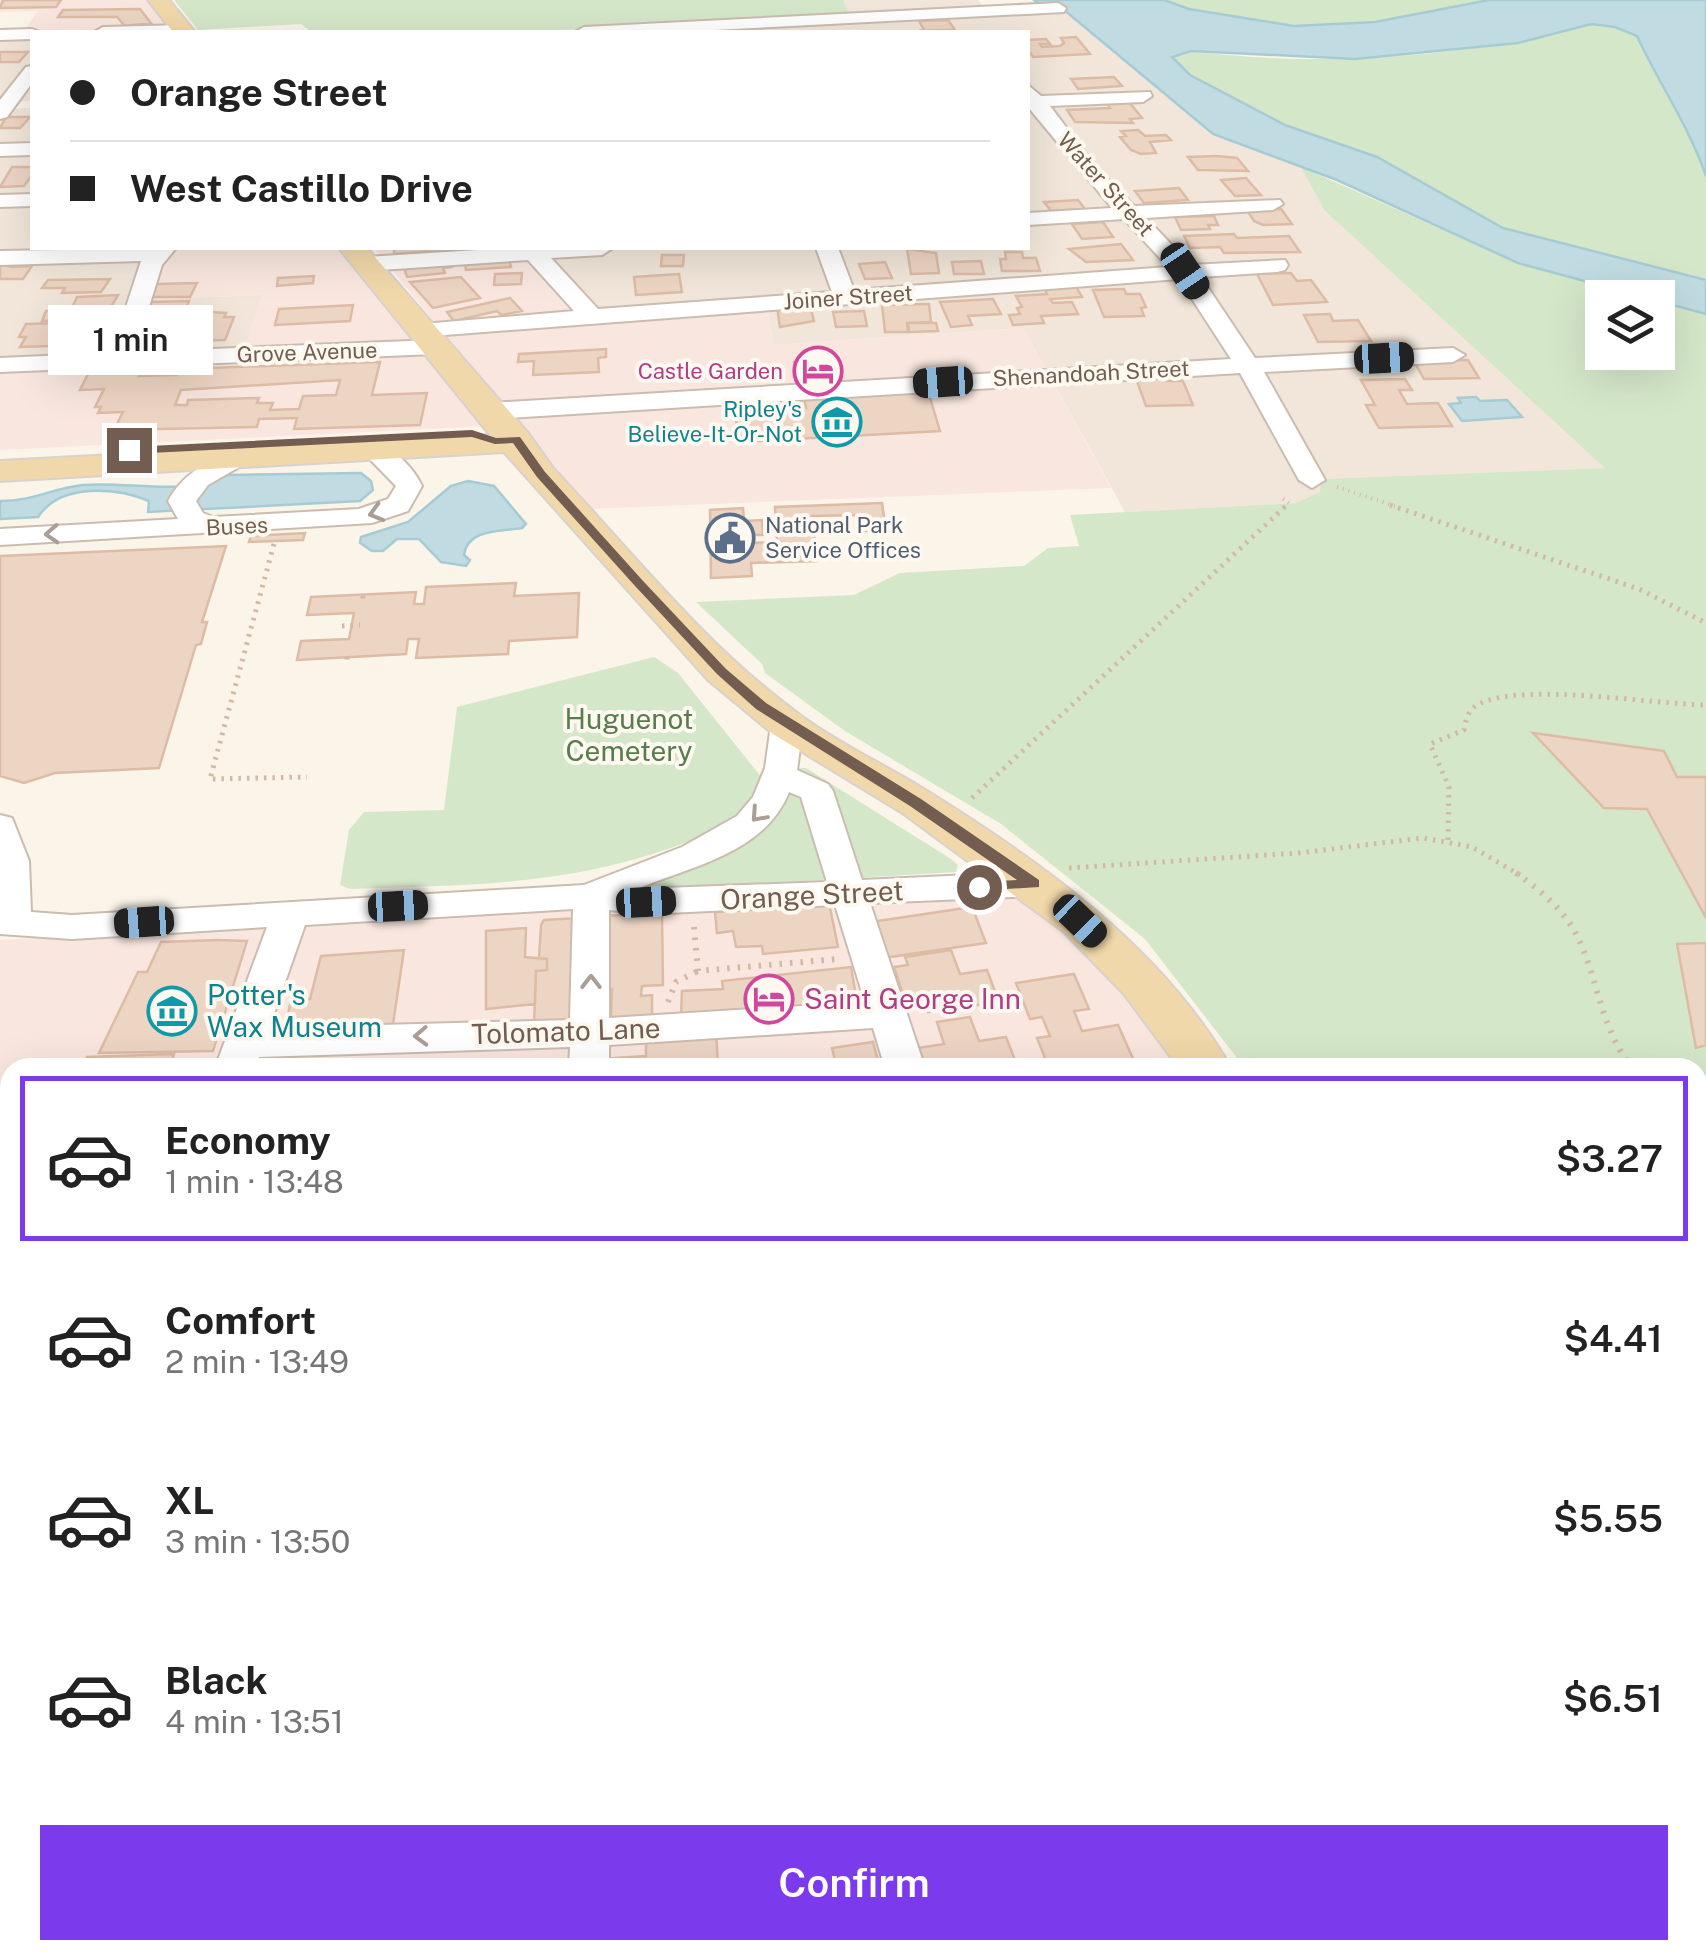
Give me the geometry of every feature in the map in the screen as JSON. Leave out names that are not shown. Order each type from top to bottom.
[{"type":"main road","points":[[158,0],[181,30]]},
{"type":"main road","points":[[359,256],[500,431],[722,672],[786,725],[1050,876],[1160,1004],[1199,1058]]},
{"type":"main road","points":[[0,471],[483,446],[500,431]]},
{"type":"main road","points":[[0,456],[500,431]]},
{"type":"main road","points":[[389,449],[484,459],[541,474]]},
{"type":"street","points":[[969,6],[986,30]]},
{"type":"street","points":[[663,30],[742,28],[969,6],[1058,8]]},
{"type":"street","points":[[0,35],[30,34]]},
{"type":"street","points":[[2,108],[27,66]]},
{"type":"street","points":[[1030,98],[1143,96]]},
{"type":"street","name":"Water Street","points":[[1030,98],[1090,172],[1185,271],[1247,364],[1310,477]]},
{"type":"street","points":[[2,108],[30,105]]},
{"type":"street","points":[[0,150],[30,150]]},
{"type":"street","points":[[0,201],[30,200]]},
{"type":"street","points":[[1030,219],[1272,204]]},
{"type":"street","points":[[359,256],[531,250],[592,316]]},
{"type":"street","points":[[827,250],[845,297]]},
{"type":"street","points":[[0,258],[161,251]]},
{"type":"street","points":[[121,360],[151,263],[161,251]]},
{"type":"street","name":"Joiner Street","points":[[427,338],[592,316],[1277,265]]},
{"type":"street","name":"Grove Avenue","points":[[0,366],[427,338]]},
{"type":"street","name":"Shenandoah Street","points":[[500,431],[1247,364],[1453,355]]},
{"type":"street","name":"Buses","points":[[0,537],[362,517],[398,505],[410,486],[389,449]]},
{"type":"street","points":[[214,527],[192,519],[186,511],[184,494],[193,483],[240,458]]},
{"type":"street","name":"Orange Street","points":[[591,897],[621,881],[705,851],[743,830],[766,806],[782,776],[786,725]]},
{"type":"street","points":[[782,776],[816,792],[902,1058]]},
{"type":"street","points":[[0,826],[6,838],[15,898],[6,922]]},
{"type":"street","name":"Orange Street","points":[[6,922],[72,926],[591,897],[646,902],[847,893],[1050,876]]},
{"type":"street","points":[[588,1050],[591,897]]},
{"type":"street","points":[[240,1055],[291,912]]},
{"type":"street","name":"Tolomato Lane","points":[[240,1055],[588,1050],[887,1014]]},
{"type":"path","points":[[1310,477],[1640,589],[1706,623]]},
{"type":"path","points":[[972,798],[1289,504],[1283,498]]},
{"type":"path","points":[[279,524],[210,780],[307,776]]},
{"type":"path","points":[[342,626],[360,626]]},
{"type":"path","points":[[1448,840],[1449,787],[1430,744],[1464,730],[1466,714],[1475,705],[1488,699],[1520,695],[1706,705]]},
{"type":"path","points":[[1050,876],[1448,840],[1471,847],[1512,870],[1568,919],[1614,1038],[1626,1058]]},
{"type":"path","points":[[691,900],[698,970],[868,957]]},
{"type":"shaded area","points":[[0,0],[149,0],[171,28],[23,32],[38,11],[0,12]]},
{"type":"shaded area","points":[[843,0],[978,0],[988,13],[1064,11],[1213,134],[1301,167],[1324,210],[1606,468],[1322,479],[1320,492],[1296,503],[1125,512],[1023,328],[773,345],[768,309],[594,321],[524,250],[1030,250],[1030,30],[557,30],[849,16]]},
{"type":"shaded area","points":[[30,37],[30,101],[0,102],[0,38]]},
{"type":"shaded area","points":[[30,108],[30,196],[0,197],[0,109]]},
{"type":"shaded area","points":[[30,205],[30,250],[155,250],[129,300],[263,295],[244,350],[0,360],[0,206]]},
{"type":"shaded area","points":[[343,250],[417,343],[244,350],[262,295],[129,300],[153,251],[97,251]]},
{"type":"shaded area","points":[[376,250],[524,250],[594,321],[768,308],[773,345],[1023,328],[1111,488],[587,509]]},
{"type":"shaded area","points":[[427,354],[488,426],[0,450],[0,371]]},
{"type":"shaded area","points":[[1028,897],[1108,968],[1179,1058],[921,1058],[868,905]]},
{"type":"shaded area","points":[[833,907],[865,1001],[608,1017],[608,913]]},
{"type":"shaded area","points":[[574,910],[572,1018],[268,1027],[304,924]]},
{"type":"shaded area","points":[[269,927],[219,1058],[0,1058],[0,940]]},
{"type":"shaded area","points":[[874,1029],[883,1058],[607,1058],[607,1047]]},
{"type":"shaded area","points":[[493,1049],[570,1049],[570,1058],[257,1057]]},
{"type":"green space","points":[[174,0],[843,0],[850,16],[557,30],[308,30],[301,24],[198,30]]},
{"type":"green space","points":[[1164,0],[1489,0],[1375,22],[1294,26],[1189,9]]},
{"type":"green space","points":[[1591,24],[1615,27],[1637,36],[1695,143],[1706,177],[1706,280],[1503,228],[1377,157],[1285,125],[1190,75],[1172,57],[1191,51],[1291,59],[1392,57],[1493,45]]},
{"type":"green space","points":[[1301,167],[1518,263],[1585,281],[1585,370],[1675,370],[1675,306],[1706,314],[1706,777],[1677,777],[1663,751],[1534,734],[1604,808],[1647,809],[1706,918],[1706,943],[1677,944],[1696,1047],[1706,1045],[1706,1058],[1237,1058],[1145,939],[1001,824],[845,731],[765,673],[762,664],[696,602],[854,595],[900,573],[1024,566],[1048,548],[1079,546],[1070,515],[1296,503],[1320,492],[1321,479],[1605,468],[1324,210]]},
{"type":"green space","name":"Huguenot Cemetery","points":[[654,657],[678,673],[762,778],[751,803],[733,820],[697,838],[642,857],[560,875],[436,886],[350,889],[340,885],[349,830],[364,812],[444,810],[457,707]]},
{"type":"green space","points":[[806,768],[951,859],[958,865],[956,872],[619,892],[719,858],[754,839],[776,815],[792,771]]},
{"type":"water","points":[[1034,0],[1164,0],[1189,9],[1294,26],[1375,22],[1489,0],[1706,0],[1706,176],[1637,36],[1615,27],[1591,24],[1518,43],[1355,59],[1191,51],[1172,57],[1190,75],[1285,125],[1377,157],[1503,228],[1706,280],[1706,314],[1675,306],[1675,280],[1585,281],[1518,263],[1337,180],[1213,134],[1057,4],[1041,5]]},
{"type":"water","points":[[1476,397],[1480,401],[1507,400],[1522,417],[1462,421],[1449,404],[1461,403],[1458,398]]},
{"type":"water","points":[[361,473],[371,481],[373,490],[360,501],[148,512],[149,501],[136,496],[89,491],[60,498],[38,517],[0,519],[0,501],[83,485],[176,487],[228,475]]},
{"type":"water","points":[[468,481],[494,486],[526,524],[472,540],[464,555],[470,560],[466,566],[441,562],[419,539],[397,539],[383,551],[372,551],[360,543],[361,537],[408,522],[451,486]]},
{"type":"building","points":[[3,0],[61,0],[56,7],[0,8]]},
{"type":"building","points":[[140,9],[151,23],[125,26],[117,17],[58,17],[63,10]]},
{"type":"building","points":[[948,20],[955,30],[924,30],[919,21]]},
{"type":"building","points":[[1076,37],[1090,54],[1033,57],[1030,53],[1030,40],[1046,39],[1050,44],[1040,44],[1042,47],[1060,46],[1064,43],[1061,38]]},
{"type":"building","points":[[0,52],[28,52],[19,62],[0,62]]},
{"type":"building","points":[[1114,77],[1122,86],[1078,89],[1071,79]]},
{"type":"building","points":[[1129,102],[1142,118],[1130,119],[1133,123],[1075,122],[1067,110],[1110,108],[1107,103]]},
{"type":"building","points":[[6,117],[30,117],[20,128],[0,128]]},
{"type":"building","points":[[1138,130],[1145,136],[1166,135],[1171,140],[1150,142],[1156,153],[1141,154],[1131,150],[1120,137],[1126,136],[1121,131]]},
{"type":"building","points":[[1188,157],[1237,158],[1248,171],[1198,170]]},
{"type":"building","points":[[12,167],[30,167],[30,178],[24,186],[0,187]]},
{"type":"building","points":[[1246,178],[1261,195],[1235,196],[1221,180]]},
{"type":"building","points":[[1179,188],[1188,200],[1144,203],[1135,191]]},
{"type":"building","points":[[1078,200],[1085,209],[1051,211],[1044,202]]},
{"type":"building","points":[[1281,209],[1292,224],[1263,225],[1254,221],[1247,210]]},
{"type":"building","points":[[1214,216],[1218,225],[1208,225],[1210,229],[1181,230],[1175,217]]},
{"type":"building","points":[[1103,222],[1113,237],[1082,239],[1072,224]]},
{"type":"building","points":[[1234,234],[1237,238],[1289,236],[1300,252],[1224,253],[1220,247],[1190,248],[1184,236]]},
{"type":"building","points":[[1121,244],[1133,260],[1086,262],[1069,249]]},
{"type":"building","points":[[394,250],[442,250],[394,254]]},
{"type":"building","points":[[907,250],[936,253],[939,273],[911,274]]},
{"type":"building","points":[[1005,252],[1022,252],[1023,258],[1036,258],[1040,271],[1002,271],[1000,259],[1006,259]]},
{"type":"building","points":[[662,255],[684,255],[683,266],[661,266]]},
{"type":"building","points":[[509,258],[511,267],[466,270],[465,261]]},
{"type":"building","points":[[981,261],[984,274],[954,274],[952,262]]},
{"type":"building","points":[[885,262],[892,278],[865,279],[859,264]]},
{"type":"building","points":[[451,263],[452,267],[443,268],[445,273],[407,277],[404,268]]},
{"type":"building","points":[[0,265],[32,266],[23,279],[0,279]]},
{"type":"building","points":[[522,273],[521,284],[494,285],[495,274]]},
{"type":"building","points":[[1291,273],[1297,281],[1311,280],[1327,302],[1273,305],[1257,274]]},
{"type":"building","points":[[679,274],[682,292],[636,295],[634,277]]},
{"type":"building","points":[[314,276],[313,283],[277,286],[278,278]]},
{"type":"building","points":[[461,277],[480,298],[433,308],[410,282]]},
{"type":"building","points":[[110,279],[101,292],[62,293],[65,288],[42,288],[48,280]]},
{"type":"building","points":[[197,283],[190,297],[147,297],[155,284]]},
{"type":"building","points":[[1075,285],[1082,297],[1050,299],[1053,303],[1072,302],[1078,314],[1041,316],[1044,323],[1013,325],[1009,315],[1020,314],[1017,308],[1022,307],[1016,296],[1047,294],[1043,286]]},
{"type":"building","points":[[1124,289],[1126,294],[1140,294],[1146,307],[1141,308],[1144,316],[1104,317],[1093,290]]},
{"type":"building","points":[[118,295],[108,312],[76,313],[78,308],[72,308],[77,297]]},
{"type":"building","points":[[510,298],[522,311],[501,315],[497,311],[454,321],[447,312]]},
{"type":"building","points":[[993,299],[1001,314],[968,316],[972,325],[951,327],[940,302]]},
{"type":"building","points":[[189,301],[185,311],[146,313],[150,302]]},
{"type":"building","points":[[929,304],[931,322],[907,323],[908,332],[885,332],[882,305]]},
{"type":"building","points":[[353,305],[350,321],[275,325],[279,309]]},
{"type":"building","points":[[810,305],[814,321],[780,327],[777,307]]},
{"type":"building","points":[[73,310],[69,320],[42,321],[46,311]]},
{"type":"building","points":[[193,311],[234,317],[225,340],[194,341],[200,326],[186,326]]},
{"type":"building","points":[[864,311],[867,326],[836,327],[833,312]]},
{"type":"building","points":[[1330,314],[1333,321],[1358,320],[1371,341],[1318,342],[1304,315]]},
{"type":"building","points":[[110,317],[101,345],[68,346],[75,326],[85,326],[88,318]]},
{"type":"building","points":[[172,322],[164,341],[134,343],[142,323]]},
{"type":"building","points":[[61,323],[49,346],[20,347],[26,337],[19,337],[26,324]]},
{"type":"building","points":[[908,323],[936,323],[938,331],[909,332]]},
{"type":"building","points":[[606,349],[606,357],[598,358],[599,372],[533,375],[534,361],[518,362],[519,354]]},
{"type":"building","name":"Castle Garden","points":[[837,360],[842,380],[799,383],[794,362]]},
{"type":"building","points":[[1468,360],[1479,378],[1424,379],[1414,361]]},
{"type":"building","points":[[380,362],[372,395],[427,393],[420,425],[294,429],[297,418],[259,419],[257,427],[114,430],[123,412],[98,413],[101,407],[95,407],[104,389],[80,390],[89,372],[177,375],[180,369]],"holes":[[[340,380],[336,395],[303,396],[299,409],[270,410],[273,403],[257,403],[259,398],[188,400],[187,405],[175,405],[181,390]]]},
{"type":"building","points":[[1164,375],[1166,381],[1183,381],[1193,405],[1146,406],[1135,376]]},
{"type":"building","points":[[1405,379],[1412,390],[1399,390],[1407,404],[1438,403],[1452,426],[1379,428],[1366,405],[1375,405],[1361,380]]},
{"type":"building","name":"Ripley's Believe-It-Or-Not","points":[[928,391],[940,431],[739,442],[735,412],[806,408],[804,397]]},
{"type":"building","name":"National Park Service Offices","points":[[882,503],[886,530],[864,531],[862,515],[812,516],[817,561],[751,563],[752,576],[711,578],[710,510],[743,508],[744,521],[762,520],[763,535],[749,535],[749,543],[777,542],[775,507]]},
{"type":"building","points":[[305,533],[303,540],[249,542],[251,536]]},
{"type":"building","points":[[226,546],[202,622],[207,622],[201,644],[196,645],[159,768],[55,773],[24,783],[0,776],[0,556]]},
{"type":"building","points":[[516,583],[514,596],[579,593],[577,637],[509,641],[508,654],[416,658],[419,639],[408,639],[406,654],[297,660],[301,641],[349,639],[354,613],[307,615],[311,597],[416,592],[414,604],[424,604],[426,587]]},
{"type":"building","points":[[1533,733],[1664,751],[1677,777],[1706,777],[1706,918],[1647,809],[1604,808]]},
{"type":"building","name":"Saint George Inn","points":[[829,903],[838,947],[763,954],[762,946],[736,947],[733,931],[717,933],[715,912]]},
{"type":"building","points":[[972,907],[986,943],[883,958],[871,922]]},
{"type":"building","points":[[662,913],[663,985],[642,986],[641,996],[652,995],[652,1016],[611,1019],[612,989],[602,989],[604,916]]},
{"type":"building","points":[[580,918],[578,1022],[534,1025],[536,971],[547,970],[547,959],[539,959],[541,925],[544,920]]},
{"type":"building","points":[[526,928],[525,957],[547,959],[547,970],[536,971],[535,1004],[486,1009],[486,931]]},
{"type":"building","name":"Potter's Wax Museum","points":[[247,941],[213,1051],[99,1053],[138,972],[147,972],[161,942]]},
{"type":"building","points":[[1706,943],[1706,1045],[1696,1048],[1677,944]]},
{"type":"building","points":[[404,950],[393,1024],[285,1029],[291,1000],[310,999],[321,956]]},
{"type":"building","points":[[951,950],[960,974],[987,970],[999,1002],[928,1012],[924,1001],[906,1004],[894,967],[908,965],[905,957]]},
{"type":"building","name":"Saint George Inn","points":[[851,967],[858,1008],[726,1020],[725,1011],[707,1012],[708,1016],[681,1016],[682,991],[723,989],[722,981]]},
{"type":"building","name":"Saint George Inn","points":[[1074,974],[1089,1009],[1074,1011],[1082,1031],[1118,1025],[1133,1058],[1045,1058],[1037,1038],[1050,1036],[1042,1017],[1030,1019],[1016,983]]},
{"type":"building","name":"Saint George Inn","points":[[970,1017],[979,1041],[1006,1037],[1014,1058],[922,1058],[918,1048],[944,1044],[937,1022]]},
{"type":"building","points":[[716,1029],[717,1058],[617,1058],[646,1056],[646,1033]]},
{"type":"building","points":[[873,1042],[877,1058],[834,1058],[832,1048]]},
{"type":"building","points":[[174,1054],[173,1058],[87,1057]]},
{"type":"place","name":"Castle Garden","points":[[818,371]]},
{"type":"place","name":"Ripley's Believe-It-Or-Not","points":[[837,422]]},
{"type":"place","name":"National Park Service Offices","points":[[730,538]]},
{"type":"place","name":"Saint George Inn","points":[[769,999]]},
{"type":"place","name":"Potter's Wax Museum","points":[[172,1011]]},
{"type":"route","points":[[129,450],[472,434],[495,441],[516,440],[528,460],[640,585],[722,672],[761,706],[916,802],[1034,884],[979,887]]}]
